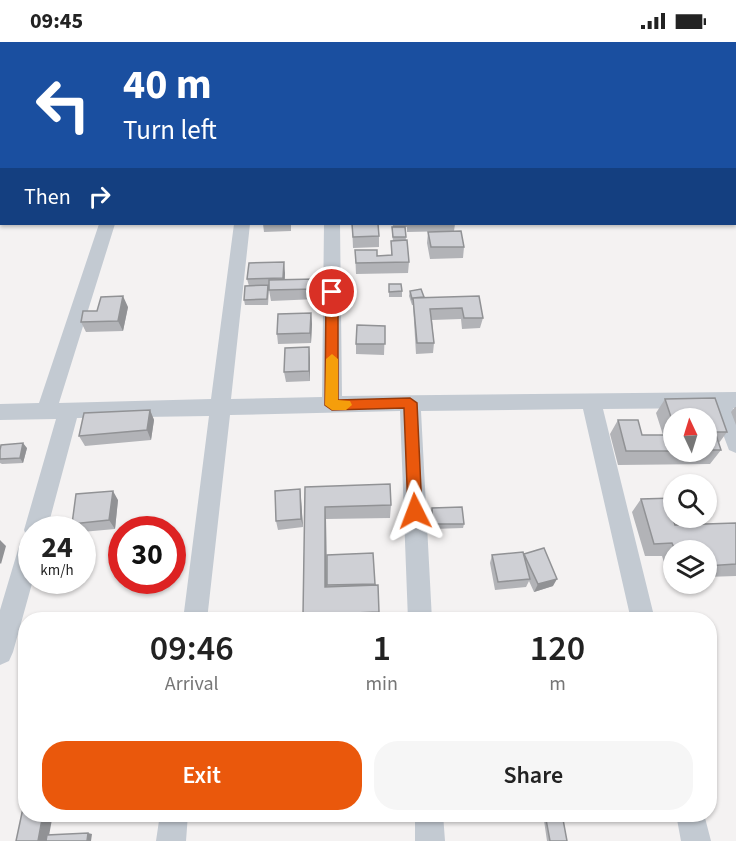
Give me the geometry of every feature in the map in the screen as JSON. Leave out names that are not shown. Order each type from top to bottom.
[{"type":"street","points":[[46,411],[107,225]]},
{"type":"street","points":[[196,612],[242,225]]},
{"type":"street","points":[[332,225],[332,405]]},
{"type":"street","points":[[0,412],[410,403],[728,400],[736,444]]},
{"type":"street","points":[[591,401],[641,612]]},
{"type":"street","points":[[410,403],[420,612]]},
{"type":"street","points":[[39,516],[69,411]]},
{"type":"street","points":[[0,652],[18,591]]},
{"type":"street","points":[[171,841],[173,822]]},
{"type":"street","points":[[429,822],[430,841]]},
{"type":"street","points":[[692,822],[696,841]]},
{"type":"building","points":[[352,225],[378,225],[379,236],[353,237]]},
{"type":"building","points":[[392,227],[405,227],[406,237],[393,237]]},
{"type":"building","points":[[461,231],[464,247],[431,247],[428,232]]},
{"type":"building","points":[[407,240],[409,262],[356,263],[355,250],[377,250],[377,256],[392,255],[391,241]]},
{"type":"building","points":[[284,262],[283,278],[247,279],[249,263]]},
{"type":"building","points":[[316,279],[316,289],[269,290],[269,280]]},
{"type":"building","points":[[389,284],[401,284],[402,291],[389,292]]},
{"type":"building","points":[[268,285],[267,299],[244,300],[245,286]]},
{"type":"building","points":[[421,289],[424,297],[412,299],[410,291]]},
{"type":"building","points":[[123,296],[118,321],[81,322],[83,311],[97,311],[101,297]]},
{"type":"building","points":[[479,296],[483,318],[464,318],[462,308],[430,309],[434,343],[417,343],[413,298]]},
{"type":"building","points":[[311,313],[310,333],[277,334],[278,314]]},
{"type":"building","points":[[357,325],[385,326],[385,344],[356,344]]},
{"type":"building","points":[[309,347],[309,371],[284,372],[285,348]]},
{"type":"building","points":[[715,398],[727,432],[717,432],[717,408],[668,408],[665,399]]},
{"type":"building","points":[[150,410],[147,430],[79,436],[84,413]]},
{"type":"building","points":[[618,420],[638,420],[642,435],[663,435],[663,451],[626,451]]},
{"type":"building","points":[[717,438],[721,450],[717,450]]},
{"type":"building","points":[[23,443],[20,458],[0,459],[1,445]]},
{"type":"building","points":[[390,484],[391,505],[325,507],[325,587],[378,585],[379,612],[303,612],[305,487]]},
{"type":"building","points":[[300,489],[301,519],[276,521],[275,491]]},
{"type":"building","points":[[113,491],[108,520],[96,521],[96,516],[73,516],[76,494]]},
{"type":"building","points":[[663,498],[663,528],[717,528],[717,524],[736,523],[736,564],[717,565],[717,540],[663,540],[663,544],[654,544],[641,499]]},
{"type":"building","points":[[462,507],[464,524],[433,524],[432,508]]},
{"type":"building","points":[[544,548],[557,579],[538,584],[524,554]]},
{"type":"building","points":[[523,552],[530,579],[498,582],[492,555]]},
{"type":"building","points":[[373,553],[375,584],[327,585],[327,555]]},
{"type":"building","points":[[20,822],[42,822],[38,841],[16,841]]},
{"type":"building","points":[[546,822],[563,822],[567,841],[550,841]]},
{"type":"building","points":[[88,833],[87,841],[46,841],[47,835]]},
{"type":"slow traffic","points":[[332,359],[332,405],[346,405]]},
{"type":"route","points":[[332,292],[332,405],[410,403],[415,511]]}]
